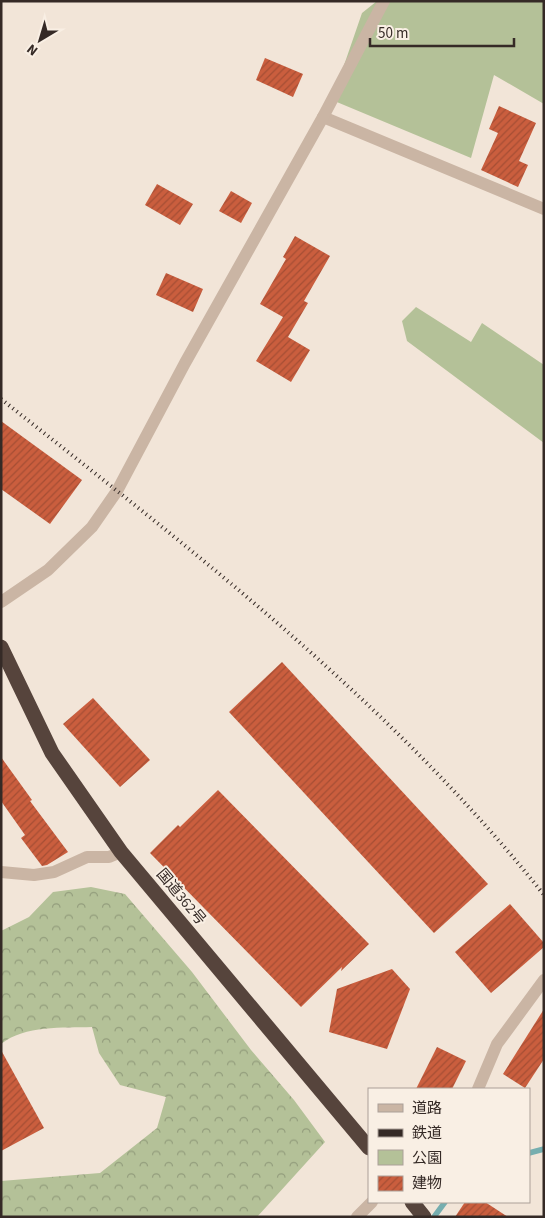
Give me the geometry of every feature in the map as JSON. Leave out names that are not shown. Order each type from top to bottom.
[{"type":"highway","name":"国道362号","points":[[1,647],[52,753],[121,852],[368,1147]]},
{"type":"highway","points":[[415,1203],[424,1217]]},
{"type":"street","points":[[1,602],[48,570],[92,527],[117,491],[185,363],[323,117],[384,1]]},
{"type":"street","points":[[323,117],[544,209]]},
{"type":"street","points":[[1,872],[34,875],[54,872],[87,857],[109,857],[121,852]]},
{"type":"street","points":[[478,1088],[497,1044],[544,980]]},
{"type":"street","points":[[357,1217],[371,1203]]},
{"type":"green space","points":[[377,1],[544,1],[544,104],[494,75],[471,158],[332,100],[362,13]]},
{"type":"green space","points":[[416,307],[471,342],[482,323],[544,365],[544,443],[407,341],[402,321]]},
{"type":"green space","points":[[91,887],[125,894],[192,972],[251,1050],[294,1100],[325,1142],[257,1217],[1,1217],[1,1181],[100,1173],[157,1128],[166,1097],[120,1085],[99,1053],[92,1027],[45,1029],[21,1033],[1,1044],[1,931],[29,917],[53,892]]},
{"type":"building","points":[[265,58],[303,74],[293,97],[256,80]]},
{"type":"building","points":[[499,106],[536,123],[519,161],[528,165],[518,187],[481,170],[498,133],[489,129]]},
{"type":"building","points":[[157,184],[193,204],[180,225],[145,205]]},
{"type":"building","points":[[231,191],[252,203],[241,223],[219,211]]},
{"type":"building","points":[[295,236],[330,256],[304,301],[308,303],[288,337],[310,350],[291,382],[256,361],[283,317],[260,304],[286,259],[283,257]]},
{"type":"building","points":[[166,273],[203,289],[193,312],[156,295]]},
{"type":"building","points":[[1,421],[82,480],[50,524],[1,489]]},
{"type":"building","points":[[282,662],[488,884],[434,933],[229,712]]},
{"type":"building","points":[[93,698],[150,760],[120,787],[63,724]]},
{"type":"building","points":[[1,757],[32,800],[30,801],[68,852],[47,865],[42,866],[21,838],[25,835],[1,801]]},
{"type":"building","points":[[218,790],[369,944],[301,1007],[150,853],[178,825],[180,827]]},
{"type":"building","points":[[510,904],[544,943],[544,947],[491,993],[455,952]]},
{"type":"building","points":[[392,969],[410,989],[387,1049],[329,1032],[337,989]]},
{"type":"building","points":[[544,1009],[544,1059],[525,1088],[503,1074]]},
{"type":"building","points":[[437,1047],[466,1061],[452,1088],[416,1088]]},
{"type":"building","points":[[1,1050],[44,1128],[1,1151]]},
{"type":"building","points":[[464,1203],[487,1203],[508,1217],[455,1217]]},
{"type":"waterway","points":[[530,1153],[544,1149]]},
{"type":"waterway","points":[[434,1217],[444,1203]]},
{"type":"railway","points":[[1,399],[217,572],[356,693],[422,757],[485,825],[544,895]]}]
